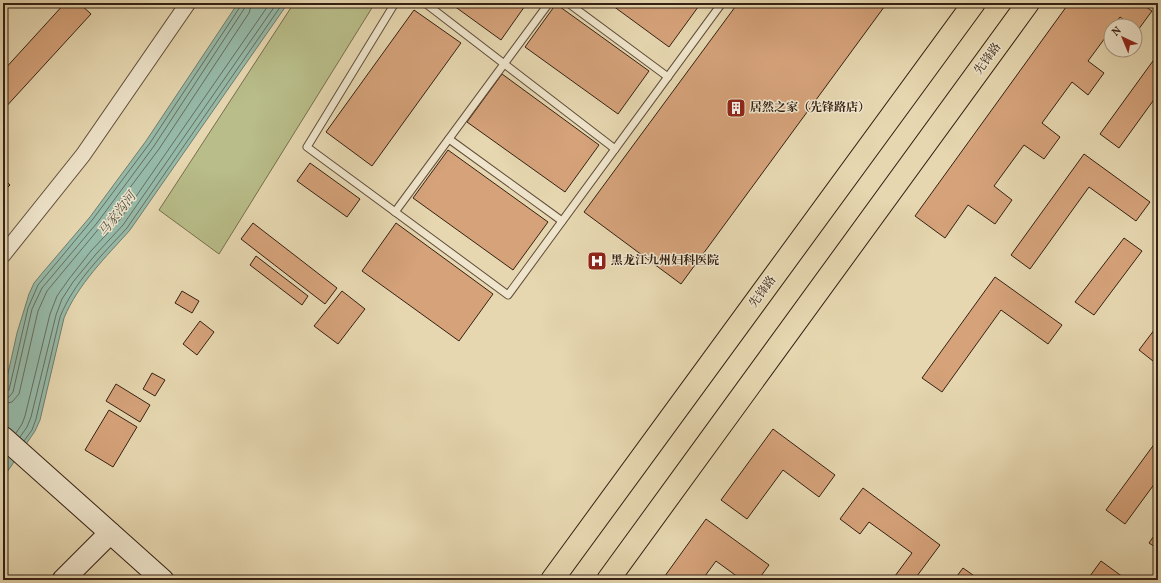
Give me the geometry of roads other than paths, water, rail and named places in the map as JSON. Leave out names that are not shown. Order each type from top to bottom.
[{"type":"main road","name":"先锋路","points":[[552,580],[974,3]]},
{"type":"main road","name":"先锋路","points":[[608,580],[1028,3]]},
{"type":"main road","points":[[3,437],[164,580]]},
{"type":"main road","points":[[63,580],[110,533]]},
{"type":"street","points":[[3,255],[83,155],[188,3]]},
{"type":"lane","points":[[395,3],[307,147],[508,295],[722,3]]},
{"type":"lane","points":[[425,3],[615,149]]},
{"type":"lane","points":[[395,212],[549,3]]},
{"type":"lane","points":[[568,3],[668,77]]},
{"type":"lane","points":[[449,139],[562,221]]},
{"type":"water","name":"马家沟河","points":[[238,3],[288,3],[130,230],[93,271],[77,294],[64,318],[40,420],[35,431],[3,478],[3,396],[17,333],[34,283],[90,217],[146,141]]},
{"type":"place","name":"居然之家（先锋路店）","points":[[736,108]]},
{"type":"place","name":"黑龙江九州妇科医院","points":[[597,261]]}]
